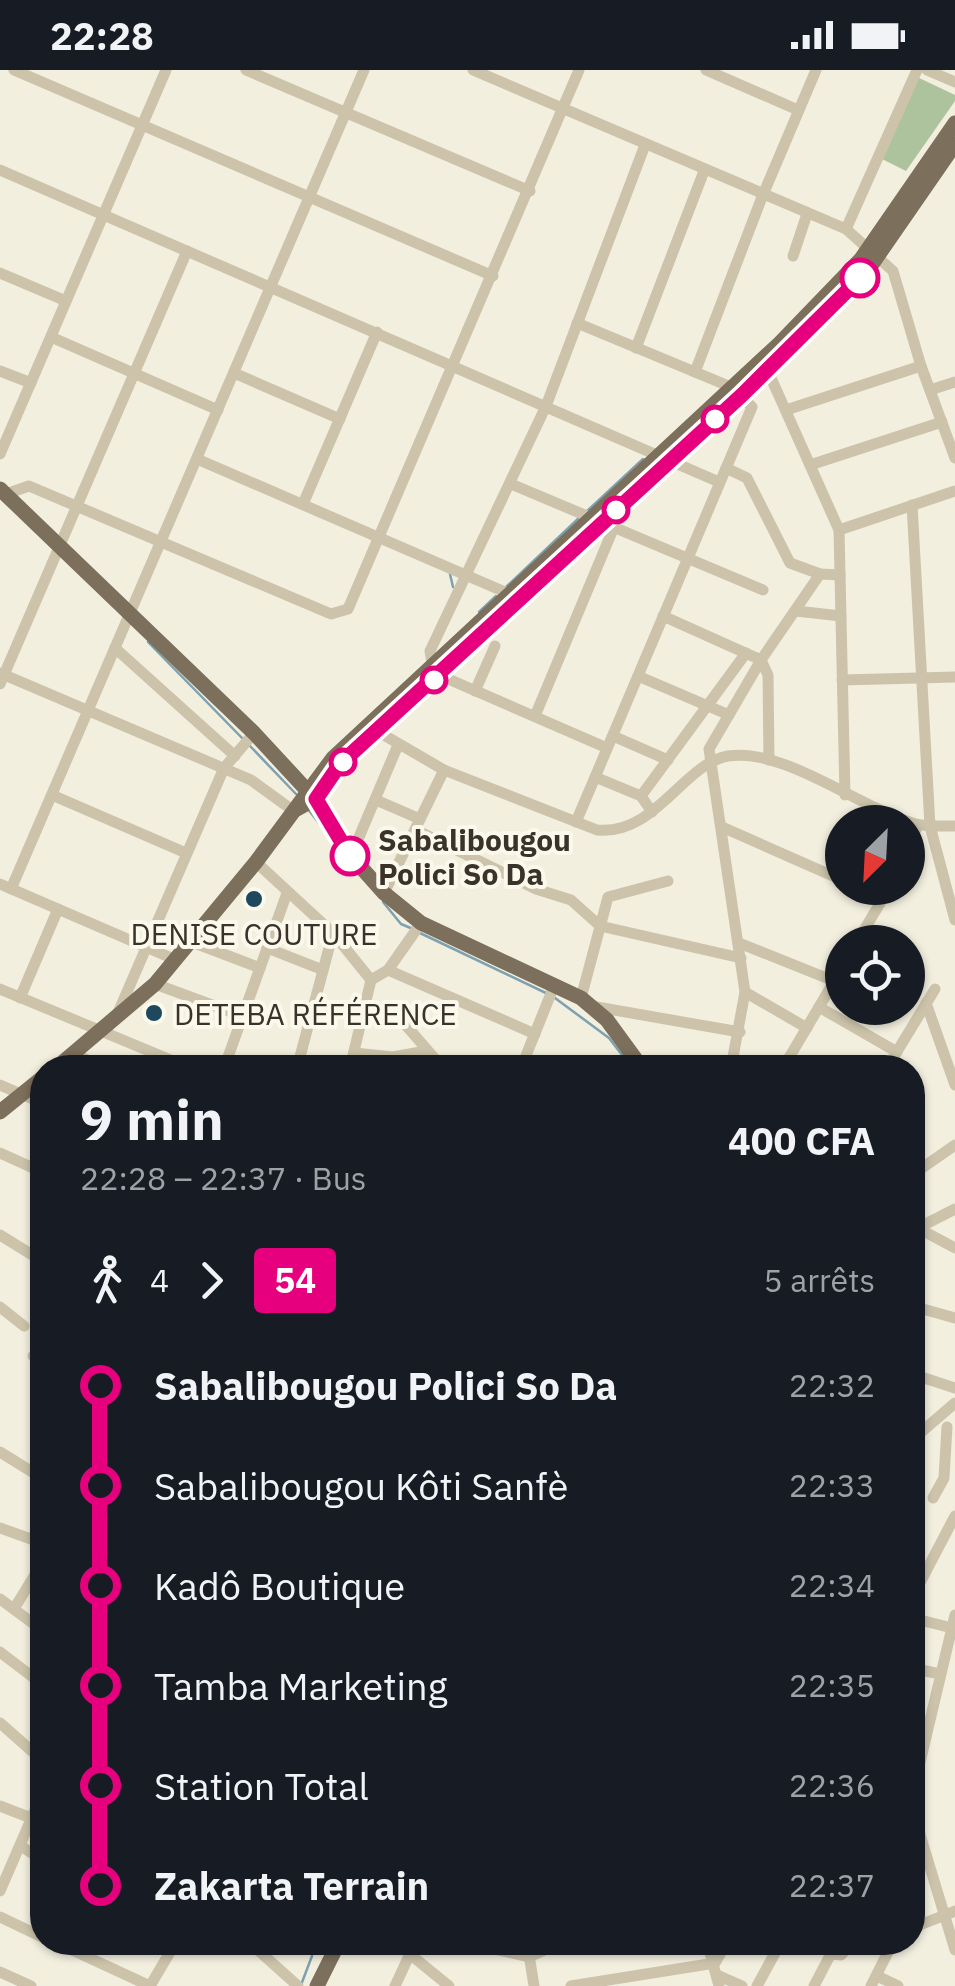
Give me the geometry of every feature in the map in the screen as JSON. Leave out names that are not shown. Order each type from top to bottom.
[{"type":"main road","points":[[74,1054],[155,984],[296,811],[340,764],[515,596],[603,523],[875,252],[955,123]]},
{"type":"main road","points":[[736,391],[768,369],[875,252],[955,144]]},
{"type":"main road","points":[[3,491],[254,733],[311,794],[350,856],[384,893],[420,923],[585,1002],[607,1020],[633,1055]]},
{"type":"main road","points":[[311,794],[333,758],[436,672]]},
{"type":"main road","points":[[0,1112],[30,1087]]},
{"type":"main road","points":[[316,1986],[332,1955]]},
{"type":"street","points":[[14,70],[493,276]]},
{"type":"street","points":[[0,454],[166,70]]},
{"type":"street","points":[[246,70],[530,190]]},
{"type":"street","points":[[176,960],[6,886],[52,795],[364,70]]},
{"type":"street","points":[[473,70],[846,229],[875,252],[893,270],[920,366],[955,458]]},
{"type":"street","points":[[3,491],[29,486],[330,614],[348,609],[579,70]]},
{"type":"street","points":[[706,70],[798,110]]},
{"type":"street","points":[[696,372],[762,196],[816,70]]},
{"type":"street","points":[[846,229],[917,70]]},
{"type":"street","points":[[928,70],[955,82]]},
{"type":"street","points":[[645,145],[546,406],[430,651],[436,672],[475,691],[534,716],[668,760]]},
{"type":"street","points":[[0,170],[719,482]]},
{"type":"street","points":[[636,348],[704,171]]},
{"type":"street","points":[[793,256],[807,214]]},
{"type":"street","points":[[187,250],[1,677],[252,780],[296,811]]},
{"type":"street","points":[[0,272],[66,301]]},
{"type":"street","points":[[576,822],[751,412],[736,391],[577,323]]},
{"type":"street","points":[[303,504],[377,332]]},
{"type":"street","points":[[51,337],[218,410]]},
{"type":"street","points":[[786,410],[920,366]]},
{"type":"street","points":[[768,369],[840,530],[844,795]]},
{"type":"street","points":[[0,371],[31,382]]},
{"type":"street","points":[[234,373],[340,418]]},
{"type":"street","points":[[930,390],[955,382]]},
{"type":"street","points":[[810,464],[942,422]]},
{"type":"street","points":[[197,459],[515,596]]},
{"type":"street","points":[[726,468],[747,478],[790,563],[820,574],[840,575]]},
{"type":"street","points":[[511,484],[762,590]]},
{"type":"street","points":[[840,530],[955,491]]},
{"type":"street","points":[[912,506],[925,678],[924,805]]},
{"type":"street","points":[[534,716],[603,523]]},
{"type":"street","points":[[734,1055],[745,992],[709,749],[761,660],[820,574]]},
{"type":"street","points":[[796,611],[841,616]]},
{"type":"street","points":[[663,616],[761,660],[768,675],[769,760]]},
{"type":"street","points":[[475,691],[495,646]]},
{"type":"street","points":[[115,648],[235,756]]},
{"type":"street","points":[[641,796],[746,653]]},
{"type":"street","points":[[638,676],[729,714]]},
{"type":"street","points":[[842,680],[955,677]]},
{"type":"street","points":[[377,731],[444,770],[576,822],[616,832],[652,812],[710,763],[728,756],[769,760],[871,805]]},
{"type":"street","points":[[107,1028],[224,768],[254,733]]},
{"type":"street","points":[[350,856],[398,745]]},
{"type":"street","points":[[384,893],[444,770]]},
{"type":"street","points":[[596,776],[641,796],[652,812]]},
{"type":"street","points":[[52,795],[186,853]]},
{"type":"street","points":[[376,800],[536,889],[571,900],[600,926],[742,958]]},
{"type":"street","points":[[925,825],[955,826]]},
{"type":"street","points":[[722,827],[825,872]]},
{"type":"street","points":[[925,828],[955,920]]},
{"type":"street","points":[[256,862],[334,933],[371,980]]},
{"type":"street","points":[[668,881],[608,897],[585,1002],[740,1032]]},
{"type":"street","points":[[228,1055],[288,892]]},
{"type":"street","points":[[20,998],[58,909]]},
{"type":"street","points":[[374,1055],[354,1053],[371,980],[388,970],[420,923]]},
{"type":"street","points":[[301,1055],[334,933]]},
{"type":"street","points":[[192,942],[260,968]]},
{"type":"street","points":[[739,943],[825,978]]},
{"type":"street","points":[[267,948],[324,970]]},
{"type":"street","points":[[388,970],[534,1034]]},
{"type":"street","points":[[155,984],[242,1016]]},
{"type":"street","points":[[527,1055],[554,986]]},
{"type":"street","points":[[895,1055],[935,988]]},
{"type":"street","points":[[0,989],[107,1028],[163,1055]]},
{"type":"street","points":[[745,992],[807,1028]]},
{"type":"street","points":[[791,1055],[825,997]]},
{"type":"street","points":[[926,1003],[955,1085]]},
{"type":"street","points":[[390,1007],[430,1055]]},
{"type":"street","points":[[819,1007],[897,1052]]},
{"type":"street","points":[[404,1055],[426,1051]]},
{"type":"street","points":[[0,1085],[30,1098]]},
{"type":"street","points":[[925,1166],[955,1146]]},
{"type":"street","points":[[0,1153],[30,1167]]},
{"type":"street","points":[[925,1224],[955,1209]]},
{"type":"street","points":[[925,1234],[955,1248]]},
{"type":"street","points":[[0,1235],[30,1254]]},
{"type":"street","points":[[0,1307],[24,1326]]},
{"type":"street","points":[[925,1310],[955,1318]]},
{"type":"street","points":[[925,1378],[955,1388]]},
{"type":"street","points":[[925,1429],[955,1403]]},
{"type":"street","points":[[931,1424],[951,1428],[944,1478],[934,1498]]},
{"type":"street","points":[[0,1452],[30,1468]]},
{"type":"street","points":[[925,1573],[955,1516]]},
{"type":"street","points":[[0,1528],[30,1539]]},
{"type":"street","points":[[14,1609],[30,1583]]},
{"type":"street","points":[[0,1599],[30,1621]]},
{"type":"street","points":[[925,1740],[955,1614]]},
{"type":"street","points":[[925,1621],[952,1628]]},
{"type":"street","points":[[0,1652],[30,1675]]},
{"type":"street","points":[[925,1671],[940,1674]]},
{"type":"street","points":[[0,1723],[30,1749]]},
{"type":"street","points":[[0,1806],[30,1818]]},
{"type":"street","points":[[0,1891],[30,1821]]},
{"type":"street","points":[[20,1846],[30,1852]]},
{"type":"street","points":[[925,1850],[950,1914],[955,1950]]},
{"type":"street","points":[[925,1923],[950,1914]]},
{"type":"street","points":[[0,1917],[30,1931]]},
{"type":"street","points":[[84,1955],[150,1986],[168,1955]]},
{"type":"street","points":[[263,1955],[298,1986]]},
{"type":"street","points":[[520,1955],[533,1955]]},
{"type":"street","points":[[757,1986],[774,1955]]},
{"type":"street","points":[[814,1986],[831,1955]]},
{"type":"street","points":[[887,1955],[874,1981],[898,1986]]},
{"type":"street","points":[[395,1986],[409,1956],[449,1986]]},
{"type":"street","points":[[529,1957],[534,1986]]},
{"type":"street","points":[[0,1972],[31,1986]]},
{"type":"street","points":[[571,1986],[717,1975],[742,1986]]},
{"type":"green space","points":[[915,76],[955,95],[955,101],[906,171],[878,157]]},
{"type":"waterway","points":[[586,512],[643,459]]},
{"type":"waterway","points":[[506,587],[580,517]]},
{"type":"waterway","points":[[450,574],[453,587]]},
{"type":"waterway","points":[[479,612],[496,596]]},
{"type":"waterway","points":[[148,642],[244,740]]},
{"type":"waterway","points":[[250,746],[296,794]]},
{"type":"waterway","points":[[307,808],[330,837]]},
{"type":"waterway","points":[[383,902],[401,924],[413,929]]},
{"type":"waterway","points":[[420,933],[548,994]]},
{"type":"waterway","points":[[555,998],[609,1038],[622,1055]]},
{"type":"waterway","points":[[301,1985],[312,1956]]},
{"type":"bus line","name":"54","points":[[350,856],[316,799],[340,764],[742,395],[860,278]]},
{"type":"place","name":"Sabalibougou Polici So Da","points":[[350,856]]},
{"type":"place","name":"DENISE COUTURE","points":[[254,899]]},
{"type":"place","name":"DETEBA RÉFÉRENCE","points":[[154,1013]]}]
